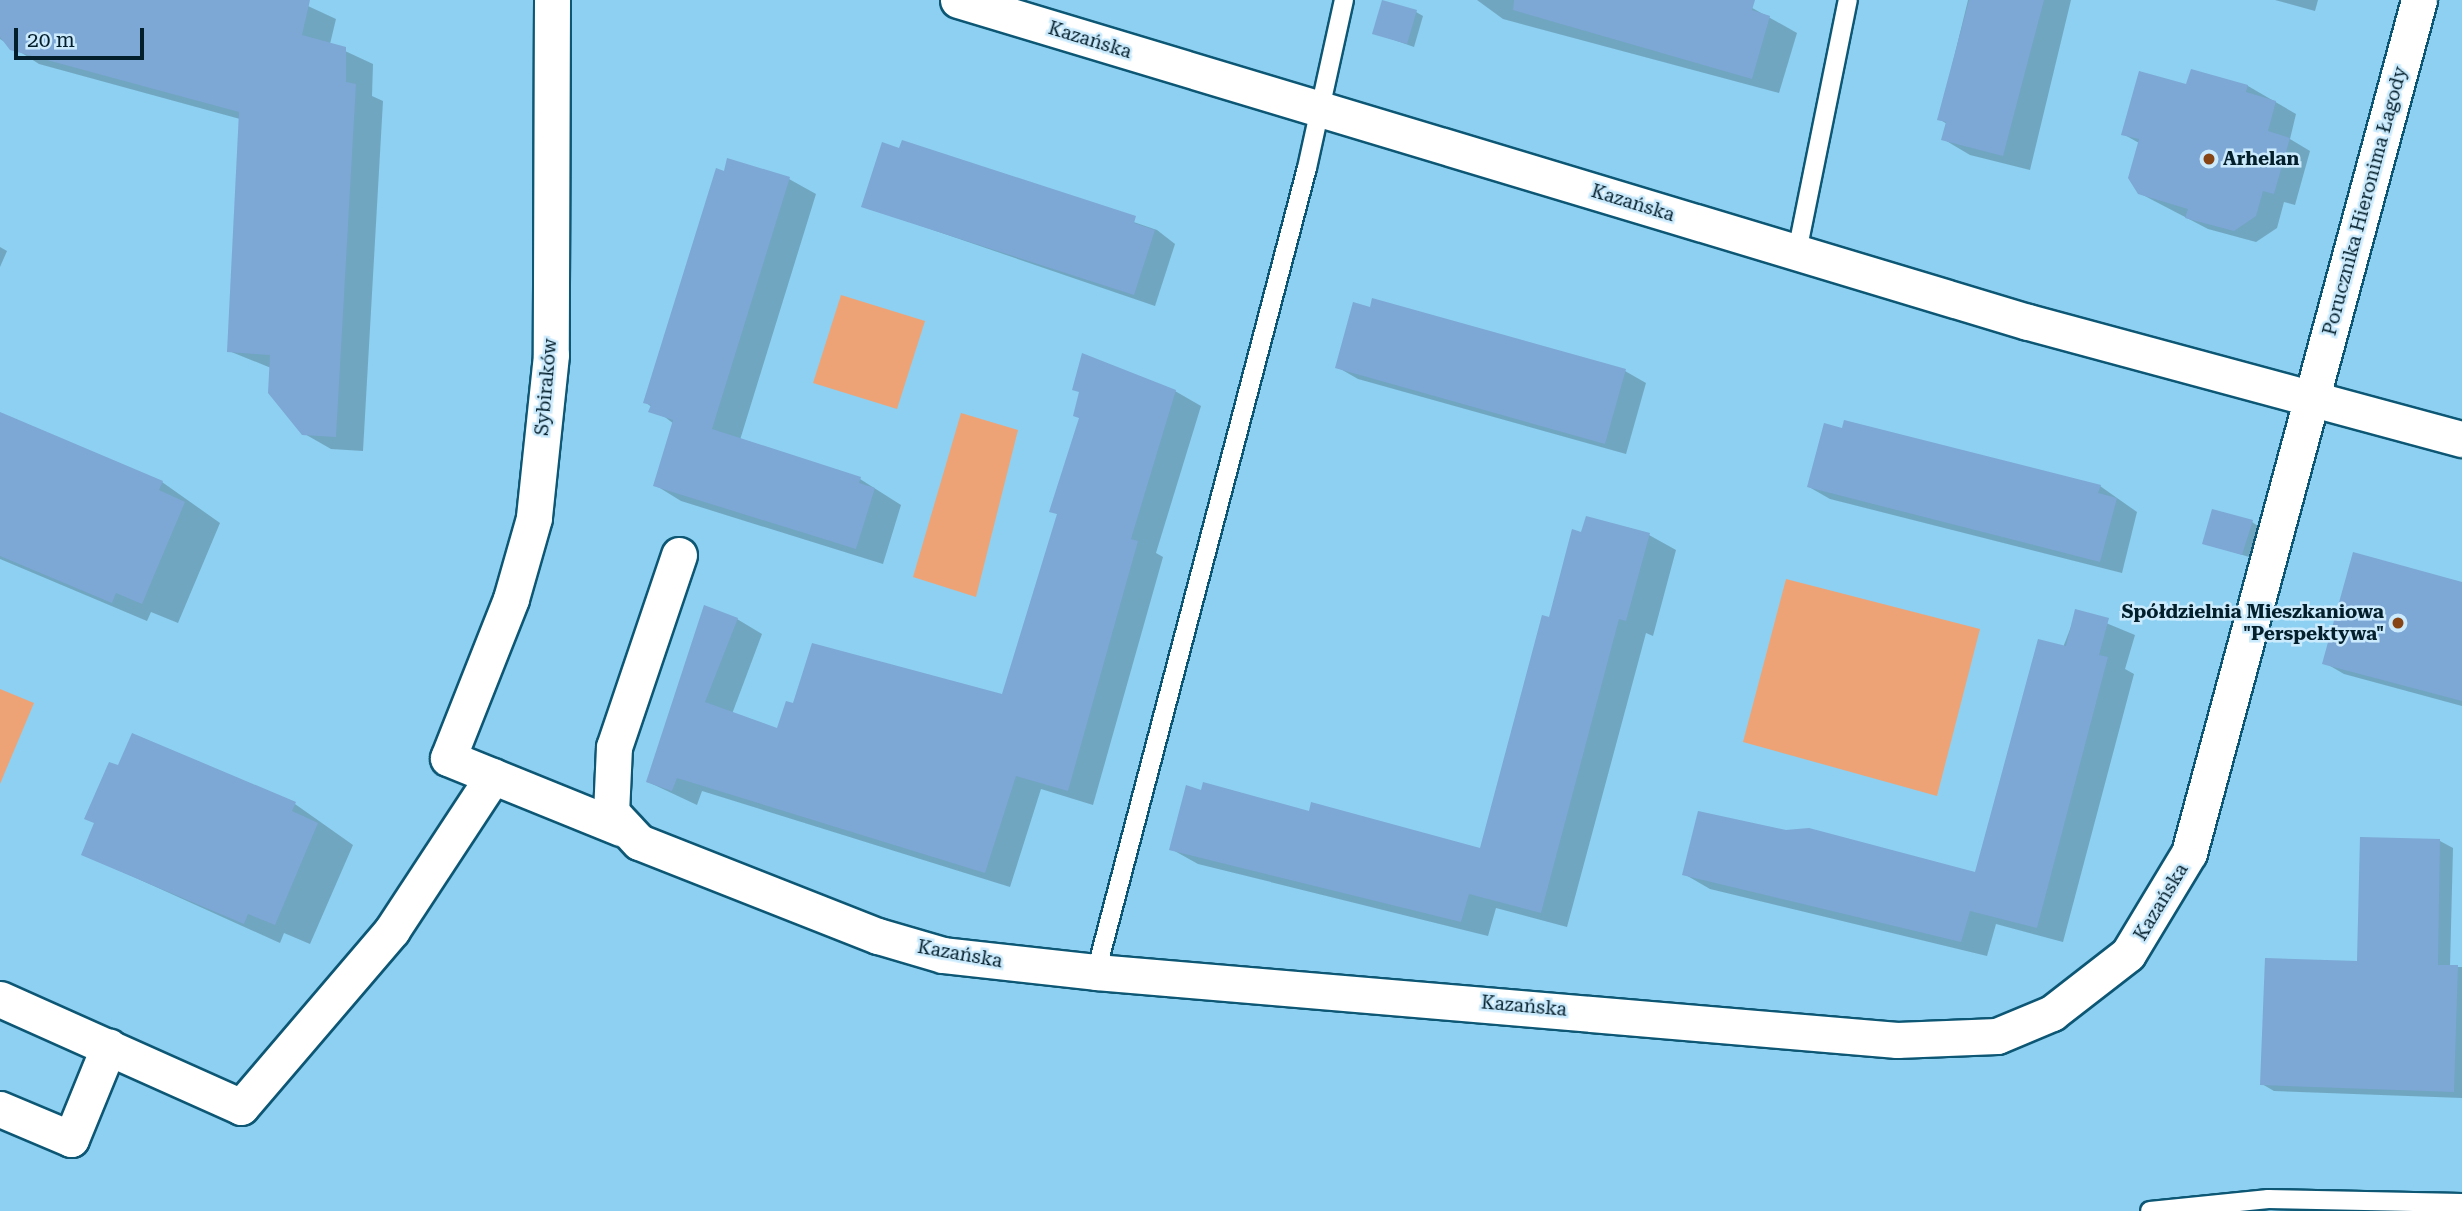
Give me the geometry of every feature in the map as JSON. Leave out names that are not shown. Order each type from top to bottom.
[{"type":"street","name":"Sybiraków","points":[[448,758],[511,599],[534,518],[551,355],[552,0]]},
{"type":"street","name":"Kazańska","points":[[958,0],[1797,252],[2309,401],[2462,439]]},
{"type":"street","name":"Porucznika Hieronima Łagody","points":[[2309,401],[2419,0]]},
{"type":"street","name":"Kazańska","points":[[448,758],[621,828],[639,842],[900,943],[943,955],[1096,972],[1897,1040],[1971,1040],[2027,1026],[2076,997],[2128,954],[2189,853],[2309,401]]},
{"type":"street","points":[[621,828],[607,793],[614,747],[678,555]]},
{"type":"street","points":[[0,999],[241,1107],[392,930],[492,776]]},
{"type":"street","points":[[0,1109],[71,1139],[110,1046]]},
{"type":"lane","points":[[1096,972],[1321,109],[1344,0]]},
{"type":"lane","points":[[1797,252],[1848,0]]},
{"type":"lane","points":[[2150,1211],[2268,1199],[2341,1205],[2462,1203]]},
{"type":"shaded area","points":[[841,295],[925,321],[897,409],[813,383]]},
{"type":"shaded area","points":[[961,413],[1018,430],[976,597],[913,577]]},
{"type":"shaded area","points":[[1786,579],[1980,629],[1937,796],[1743,742]]},
{"type":"shaded area","points":[[0,689],[34,703],[0,784]]},
{"type":"building","points":[[0,0],[310,0],[302,35],[346,47],[346,82],[356,84],[336,437],[302,435],[268,393],[270,355],[227,352],[239,112],[10,50],[0,37]]},
{"type":"building","points":[[1382,0],[1417,10],[1407,44],[1372,34]]},
{"type":"building","points":[[1514,0],[1755,0],[1752,10],[1770,16],[1752,79],[1513,10]]},
{"type":"building","points":[[1969,0],[2044,0],[2003,156],[1941,140],[1946,122],[1937,120]]},
{"type":"building","name":"Arhelan","points":[[2191,69],[2248,85],[2246,92],[2276,101],[2268,131],[2290,138],[2274,194],[2263,191],[2256,216],[2234,231],[2185,218],[2188,209],[2138,194],[2128,178],[2139,139],[2121,135],[2139,71],[2186,84]]},
{"type":"building","points":[[902,140],[1136,216],[1134,223],[1155,230],[1134,295],[861,207],[882,142],[899,148]]},
{"type":"building","points":[[727,158],[790,177],[712,429],[861,477],[859,483],[875,488],[856,549],[653,486],[673,420],[648,412],[651,405],[643,403],[716,168],[724,171]]},
{"type":"building","points":[[1372,298],[1626,369],[1605,444],[1335,368],[1353,302],[1370,307]]},
{"type":"building","points":[[1082,353],[1176,390],[1131,539],[1138,541],[1068,791],[1016,776],[985,873],[677,778],[672,791],[646,782],[704,605],[738,618],[705,702],[777,728],[786,701],[793,703],[812,643],[1002,694],[1057,514],[1049,512],[1079,418],[1073,416],[1079,392],[1072,390]]},
{"type":"building","points":[[0,412],[163,481],[159,490],[185,502],[142,604],[116,593],[112,603],[0,556]]},
{"type":"building","points":[[1844,420],[2101,485],[2098,493],[2117,498],[2100,562],[1807,487],[1824,423],[1842,428]]},
{"type":"building","points":[[2212,509],[2253,520],[2242,555],[2202,544]]},
{"type":"building","points":[[1586,516],[1650,533],[1626,621],[1619,619],[1541,913],[1469,894],[1461,922],[1169,850],[1186,785],[1201,790],[1203,782],[1309,811],[1311,802],[1480,848],[1542,615],[1549,617],[1572,529],[1581,532]]},
{"type":"building","name":"Spółdzielnia Mieszkaniowa \"Perspektywa\"","points":[[2353,552],[2462,582],[2462,701],[2322,664]]},
{"type":"building","points":[[2075,609],[2109,618],[2099,655],[2108,657],[2037,928],[1970,911],[1961,942],[1682,875],[1698,811],[1786,830],[1809,828],[1975,872],[2038,639],[2066,646]]},
{"type":"building","points":[[132,733],[296,802],[292,811],[318,823],[275,925],[248,914],[244,924],[81,855],[94,823],[84,819],[109,762],[118,765]]},
{"type":"building","points":[[2360,837],[2440,839],[2438,965],[2458,965],[2454,1092],[2260,1085],[2265,958],[2357,961]]},
{"type":"place","name":"Arhelan","points":[[2209,159]]},
{"type":"place","name":"Spółdzielnia Mieszkaniowa \"Perspektywa\"","points":[[2398,623]]}]
